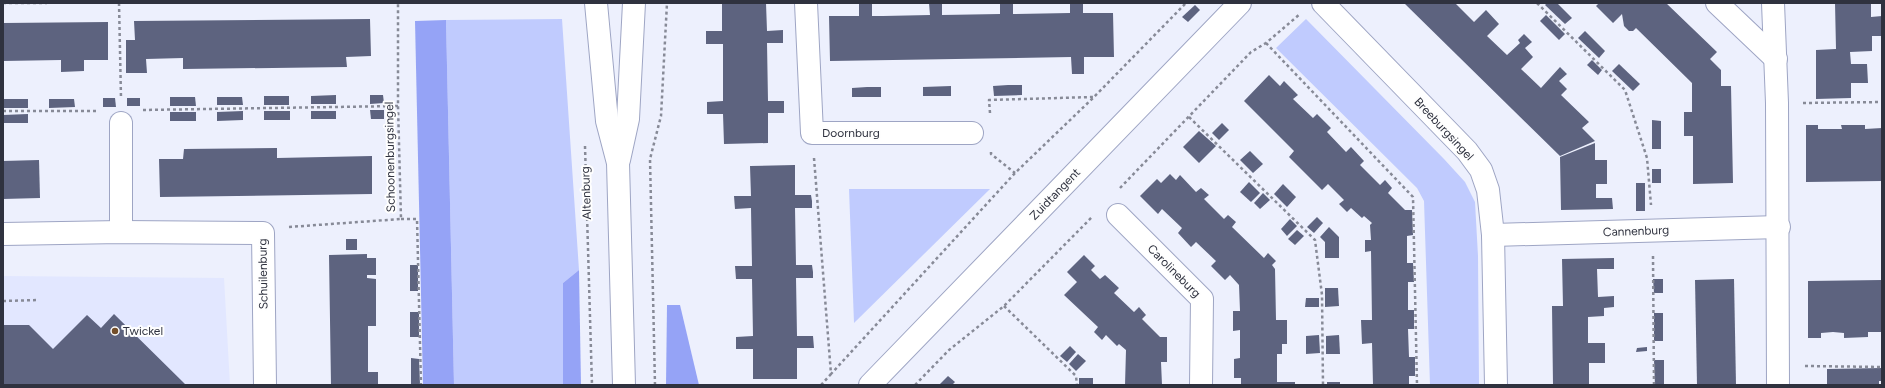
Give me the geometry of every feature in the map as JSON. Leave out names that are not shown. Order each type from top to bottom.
[{"type":"street","points":[[596,3],[607,121],[618,163],[624,385]]},
{"type":"street","points":[[618,163],[628,119],[634,3]]},
{"type":"street","name":"Doornburg","points":[[806,3],[812,133],[972,134]]},
{"type":"street","name":"Zuidtangent","points":[[870,385],[1240,3]]},
{"type":"street","name":"Breeburgsingel","points":[[1323,3],[1467,151],[1481,170],[1488,190],[1493,236],[1496,385]]},
{"type":"street","points":[[1717,3],[1776,60]]},
{"type":"street","points":[[1773,3],[1778,103],[1778,375]]},
{"type":"street","points":[[121,117],[121,232]]},
{"type":"street","name":"Carolineburg","points":[[1118,215],[1202,299],[1202,385]]},
{"type":"street","name":"Cannenburg","points":[[1493,236],[1779,227]]},
{"type":"street","name":"Schuilenburg","points":[[3,234],[121,232],[263,233],[265,385]]},
{"type":"path","points":[[3,3],[47,3]]},
{"type":"path","points":[[119,3],[121,117]]},
{"type":"path","name":"Schoonenburgsingel","points":[[263,233],[277,228],[401,219],[398,106],[398,3]]},
{"type":"path","points":[[655,385],[650,159],[661,116],[668,3]]},
{"type":"path","points":[[821,385],[1015,173],[1094,97],[1186,3]]},
{"type":"path","points":[[1537,3],[1625,90],[1647,158],[1653,231],[1654,385]]},
{"type":"path","points":[[1266,43],[1413,197],[1417,385]]},
{"type":"path","points":[[990,115],[989,100],[1094,97]]},
{"type":"path","points":[[1778,103],[1882,102]]},
{"type":"path","points":[[3,111],[121,117],[398,106]]},
{"type":"path","points":[[1189,117],[1315,240],[1322,294],[1323,385]]},
{"type":"path","points":[[812,133],[832,374]]},
{"type":"path","name":"Altenburg","points":[[585,139],[592,385]]},
{"type":"path","points":[[991,146],[991,154],[1015,173]]},
{"type":"path","points":[[401,219],[417,219],[421,385]]},
{"type":"path","points":[[3,301],[39,300]]},
{"type":"path","points":[[1004,306],[1076,376],[1077,385]]},
{"type":"path","points":[[1778,375],[1882,367]]},
{"type":"shaded area","points":[[562,19],[579,270],[563,283],[563,385],[454,385],[446,20]]},
{"type":"shaded area","points":[[1306,19],[1444,159],[1465,182],[1475,202],[1478,256],[1479,385],[1430,385],[1424,201],[1417,188],[1276,48]]},
{"type":"shaded area","points":[[446,20],[454,385],[423,385],[415,21]]},
{"type":"shaded area","points":[[849,189],[990,189],[854,323]]},
{"type":"shaded area","points":[[579,270],[581,385],[563,385],[563,283]]},
{"type":"shaded area","name":"Twickel","points":[[3,276],[224,278],[230,385],[3,385]]},
{"type":"shaded area","points":[[667,305],[680,305],[699,385],[666,385]]},
{"type":"building","points":[[722,3],[766,3],[767,31],[783,30],[783,43],[767,43],[768,101],[784,101],[784,113],[768,113],[768,143],[724,144],[723,114],[707,114],[707,102],[723,101],[723,44],[706,44],[706,31],[722,31]]},
{"type":"building","points":[[859,3],[872,3],[872,16],[883,16],[930,15],[929,3],[942,3],[942,15],[1000,14],[1000,3],[1013,3],[1013,14],[1070,13],[1070,3],[1083,3],[1083,13],[1113,13],[1114,57],[1084,57],[1084,74],[1072,74],[1071,57],[830,61],[829,16],[859,16]]},
{"type":"building","points":[[1404,3],[1455,3],[1474,22],[1486,10],[1499,24],[1487,36],[1507,55],[1520,43],[1518,40],[1524,34],[1532,42],[1525,48],[1533,57],[1521,69],[1541,88],[1560,67],[1567,74],[1559,81],[1567,89],[1561,95],[1589,122],[1582,128],[1595,141],[1560,156]]},
{"type":"building","points":[[1547,3],[1557,3],[1572,18],[1565,24],[1545,5]]},
{"type":"building","points":[[1599,3],[1666,3],[1717,52],[1710,59],[1721,70],[1721,86],[1731,86],[1733,183],[1693,184],[1693,136],[1684,136],[1684,112],[1692,112],[1692,83],[1636,28],[1633,31],[1629,31],[1624,26],[1622,14],[1613,23],[1596,6]]},
{"type":"building","points":[[1835,3],[1871,3],[1871,17],[1882,16],[1882,36],[1872,36],[1872,51],[1850,52],[1851,64],[1867,64],[1868,83],[1851,83],[1851,98],[1816,99],[1816,50],[1836,49]]},
{"type":"building","points":[[1195,5],[1200,10],[1188,22],[1182,17]]},
{"type":"building","points":[[1546,15],[1565,34],[1559,40],[1540,21]]},
{"type":"building","points":[[370,19],[371,56],[346,57],[347,67],[183,69],[183,58],[146,59],[147,73],[126,73],[126,40],[135,40],[134,21]]},
{"type":"building","points":[[108,22],[108,60],[84,60],[84,71],[61,72],[61,60],[3,61],[3,23]]},
{"type":"building","points":[[1585,31],[1605,51],[1599,58],[1578,38]]},
{"type":"building","points":[[1592,60],[1602,70],[1598,75],[1587,65]]},
{"type":"building","points":[[1619,64],[1640,84],[1633,91],[1612,71]]},
{"type":"building","points":[[1269,75],[1280,86],[1284,81],[1298,95],[1293,99],[1313,118],[1317,114],[1331,128],[1327,132],[1346,152],[1351,147],[1364,161],[1360,165],[1380,185],[1385,180],[1392,188],[1388,193],[1405,210],[1412,210],[1413,235],[1407,236],[1407,263],[1413,263],[1414,282],[1408,282],[1408,310],[1414,310],[1414,329],[1408,329],[1409,357],[1415,357],[1415,376],[1409,376],[1409,385],[1373,385],[1372,343],[1362,344],[1361,320],[1372,320],[1371,251],[1365,252],[1365,240],[1371,240],[1370,225],[1372,223],[1364,216],[1362,218],[1351,208],[1347,212],[1339,204],[1344,200],[1328,184],[1322,190],[1289,157],[1294,151],[1244,101]]},
{"type":"building","points":[[1022,85],[1022,95],[994,96],[993,86]]},
{"type":"building","points":[[951,86],[951,96],[923,96],[923,87]]},
{"type":"building","points":[[881,87],[881,97],[852,97],[852,88]]},
{"type":"building","points":[[336,95],[336,104],[311,104],[311,96]]},
{"type":"building","points":[[370,95],[383,95],[384,103],[370,104]]},
{"type":"building","points":[[264,96],[289,96],[289,105],[264,105]]},
{"type":"building","points":[[170,97],[195,97],[196,106],[170,106]]},
{"type":"building","points":[[217,97],[242,97],[243,105],[217,105]]},
{"type":"building","points":[[103,98],[115,98],[116,107],[103,107]]},
{"type":"building","points":[[127,98],[140,98],[140,106],[127,106]]},
{"type":"building","points":[[3,99],[28,99],[28,108],[3,108]]},
{"type":"building","points":[[49,99],[74,99],[75,107],[49,108]]},
{"type":"building","points":[[370,110],[384,110],[384,119],[371,119]]},
{"type":"building","points":[[243,111],[243,120],[217,121],[217,112]]},
{"type":"building","points":[[264,111],[290,111],[290,120],[264,120]]},
{"type":"building","points":[[311,111],[336,111],[336,119],[311,119]]},
{"type":"building","points":[[170,112],[196,112],[196,121],[170,121]]},
{"type":"building","points":[[28,114],[28,123],[3,123],[3,115]]},
{"type":"building","points":[[1652,120],[1661,121],[1661,149],[1652,149]]},
{"type":"building","points":[[1222,123],[1229,130],[1219,140],[1212,133]]},
{"type":"building","points":[[1806,125],[1818,125],[1818,129],[1842,129],[1841,125],[1865,125],[1865,129],[1882,128],[1882,181],[1806,182]]},
{"type":"building","points":[[1199,131],[1216,146],[1199,163],[1183,147]]},
{"type":"building","points":[[1595,143],[1595,160],[1607,160],[1607,184],[1596,184],[1596,198],[1612,198],[1613,209],[1561,210],[1560,157]]},
{"type":"building","points":[[277,148],[277,158],[372,156],[372,194],[160,197],[159,159],[183,159],[184,149]]},
{"type":"building","points":[[1250,151],[1263,164],[1253,173],[1240,160]]},
{"type":"building","points":[[39,160],[40,198],[3,199],[3,161]]},
{"type":"building","points":[[795,165],[795,195],[811,195],[812,201],[812,208],[795,208],[796,265],[812,265],[813,272],[813,278],[796,278],[797,336],[813,336],[814,348],[797,348],[797,379],[753,379],[753,349],[736,349],[736,337],[753,336],[752,279],[736,279],[735,266],[752,266],[751,208],[735,209],[734,196],[751,196],[750,166]]},
{"type":"building","points":[[1652,169],[1661,169],[1661,183],[1652,183]]},
{"type":"building","points":[[1170,174],[1176,180],[1180,175],[1196,192],[1201,188],[1209,195],[1204,199],[1224,219],[1228,215],[1236,222],[1232,227],[1264,258],[1268,253],[1276,261],[1272,265],[1275,269],[1276,320],[1287,320],[1287,344],[1282,344],[1282,354],[1277,354],[1277,382],[1295,382],[1295,385],[1241,385],[1241,378],[1234,378],[1234,359],[1240,358],[1240,330],[1233,331],[1233,311],[1240,311],[1239,285],[1230,275],[1225,280],[1211,266],[1216,261],[1196,242],[1191,247],[1178,233],[1182,228],[1162,209],[1158,214],[1140,196],[1157,179],[1161,183]]},
{"type":"building","points":[[1249,182],[1260,193],[1251,202],[1240,192]]},
{"type":"building","points":[[1636,183],[1645,183],[1645,211],[1636,211]]},
{"type":"building","points":[[1283,184],[1296,197],[1287,207],[1274,194]]},
{"type":"building","points":[[1263,193],[1270,200],[1260,209],[1254,203]]},
{"type":"building","points":[[1317,217],[1323,223],[1314,233],[1307,227]]},
{"type":"building","points":[[1290,219],[1297,226],[1287,236],[1281,229]]},
{"type":"building","points":[[1329,227],[1339,237],[1339,258],[1325,258],[1325,242],[1320,237]]},
{"type":"building","points":[[1297,230],[1304,236],[1295,245],[1288,239]]},
{"type":"building","points":[[346,239],[357,239],[357,250],[346,250]]},
{"type":"building","points":[[367,254],[367,258],[376,258],[376,275],[367,275],[367,278],[376,279],[376,326],[368,326],[368,372],[378,372],[378,385],[331,385],[329,255]]},
{"type":"building","points":[[1084,255],[1095,266],[1091,270],[1100,279],[1105,275],[1119,288],[1114,293],[1134,312],[1139,307],[1146,315],[1142,319],[1160,337],[1167,337],[1167,362],[1161,362],[1162,385],[1125,385],[1126,350],[1119,344],[1117,346],[1106,335],[1102,340],[1094,332],[1098,327],[1064,295],[1077,282],[1067,272]]},
{"type":"building","points":[[1614,258],[1614,269],[1597,269],[1598,297],[1614,296],[1614,307],[1604,308],[1604,316],[1588,317],[1588,343],[1605,343],[1605,363],[1589,363],[1589,385],[1553,385],[1552,306],[1563,306],[1562,259]]},
{"type":"building","points":[[410,265],[418,265],[418,291],[410,291]]},
{"type":"building","points":[[1653,279],[1663,279],[1663,293],[1654,293]]},
{"type":"building","points":[[1734,279],[1736,385],[1697,385],[1695,280]]},
{"type":"building","points":[[1882,280],[1882,332],[1868,332],[1868,337],[1844,338],[1844,333],[1833,332],[1821,333],[1821,338],[1808,338],[1808,281]]},
{"type":"building","points":[[1325,288],[1338,288],[1339,306],[1325,307]]},
{"type":"building","points":[[1306,298],[1319,298],[1319,307],[1305,307]]},
{"type":"building","points":[[410,312],[419,312],[419,337],[410,337]]},
{"type":"building","points":[[1654,313],[1663,313],[1663,341],[1654,341]]},
{"type":"building","points":[[114,314],[185,384],[184,385],[3,385],[3,325],[29,325],[53,349],[87,315],[101,328]]},
{"type":"building","points":[[1319,335],[1320,353],[1306,354],[1306,336]]},
{"type":"building","points":[[1339,335],[1340,354],[1326,354],[1326,336]]},
{"type":"building","points":[[1070,346],[1076,352],[1067,362],[1060,356]]},
{"type":"building","points":[[1647,347],[1647,351],[1636,352],[1637,348]]},
{"type":"building","points":[[1078,354],[1086,361],[1076,371],[1069,364]]},
{"type":"building","points":[[411,358],[419,359],[420,384],[411,384]]},
{"type":"building","points":[[1654,360],[1664,360],[1664,385],[1655,385]]},
{"type":"building","points":[[1882,368],[1882,381],[1879,381],[1879,385],[1827,385],[1827,369]]},
{"type":"building","points":[[948,376],[955,382],[952,385],[939,385]]},
{"type":"building","points":[[1079,378],[1093,378],[1093,385],[1079,385]]},
{"type":"building","points":[[1327,382],[1340,382],[1340,385],[1327,385]]},
{"type":"place","name":"Twickel","points":[[115,331]]}]
